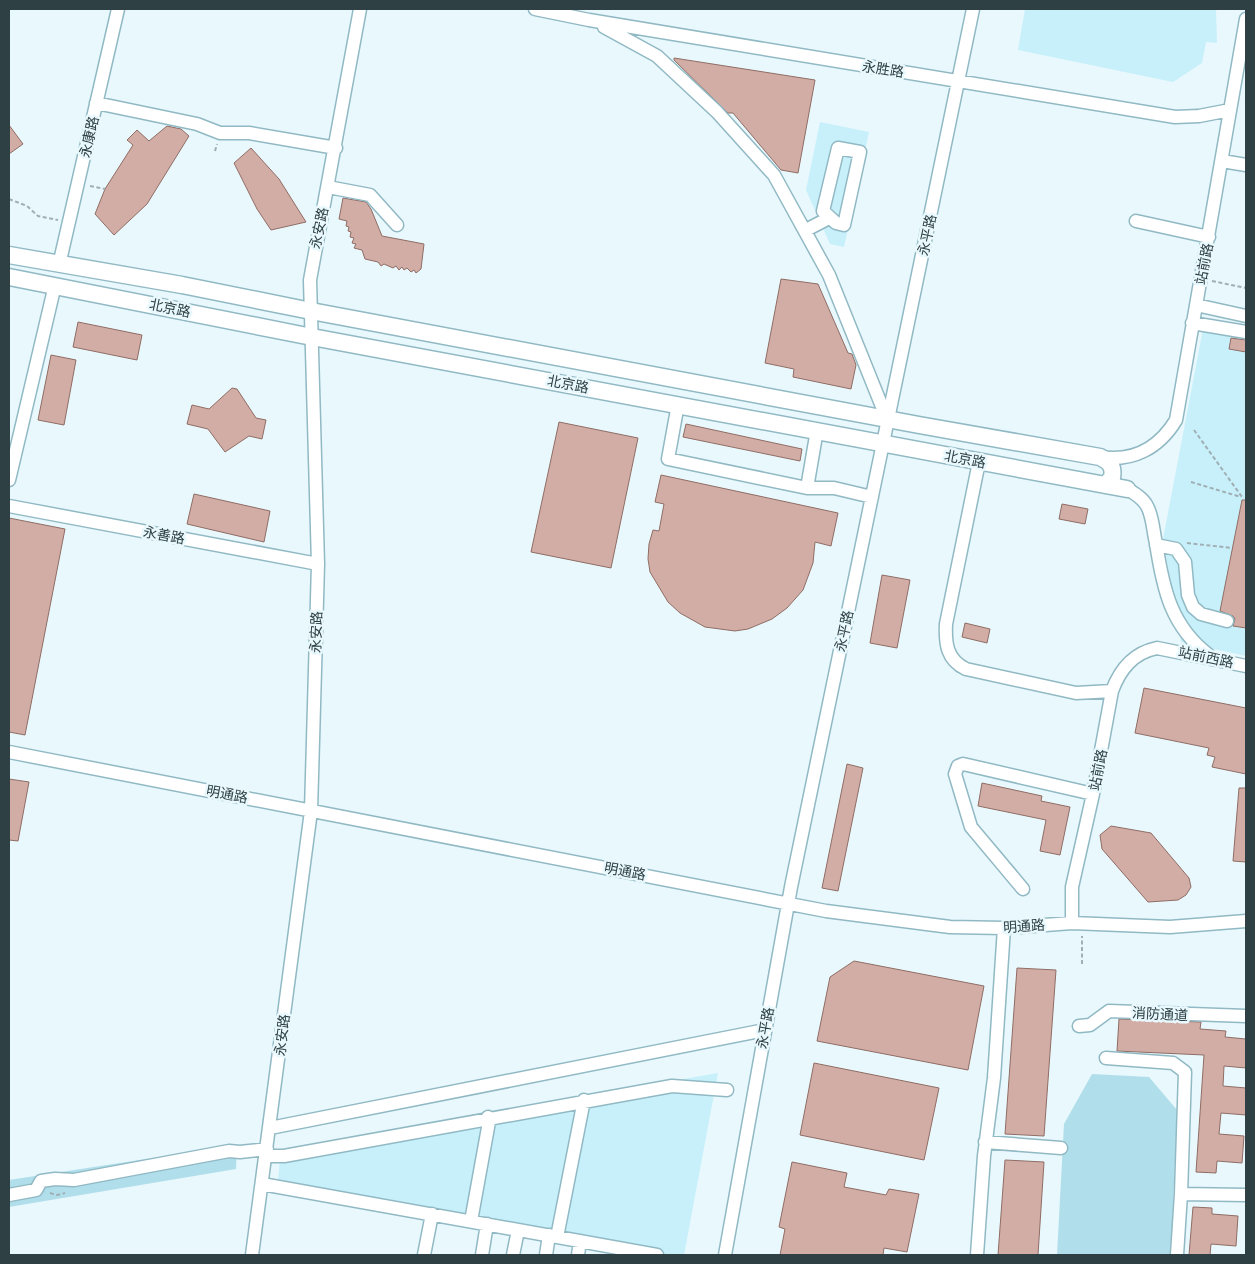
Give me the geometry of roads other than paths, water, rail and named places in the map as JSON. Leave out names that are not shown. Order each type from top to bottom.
[{"type":"main road","name":"北京路","points":[[9,255],[182,285],[311,311],[1100,457]]},
{"type":"main road","name":"北京路","points":[[9,276],[312,337],[884,442],[979,462],[1127,489]]},
{"type":"main road","points":[[1100,457],[1110,462],[1113,467],[1112,478],[1104,485]]},
{"type":"street","name":"永康路","points":[[59,265],[118,9]]},
{"type":"street","name":"永安路","points":[[252,1255],[311,811],[318,564],[310,280],[314,251],[336,148],[360,9]]},
{"type":"street","name":"永胜路","points":[[535,9],[590,20],[1175,117],[1199,116],[1230,110]]},
{"type":"street","name":"永平路","points":[[725,1255],[788,903],[960,82],[973,9]]},
{"type":"street","name":"站前路","points":[[1100,457],[1119,458],[1138,454],[1157,444],[1176,420],[1246,19]]},
{"type":"street","points":[[590,20],[657,56],[717,112],[774,175],[806,230],[854,332],[888,419]]},
{"type":"street","points":[[96,103],[197,124],[220,133],[249,133],[336,148]]},
{"type":"street","points":[[838,148],[860,152],[844,225],[836,223],[829,218],[824,210],[838,148]]},
{"type":"street","points":[[1222,161],[1246,165]]},
{"type":"street","points":[[328,187],[370,196],[396,225]]},
{"type":"street","points":[[806,230],[829,218]]},
{"type":"street","points":[[1136,221],[1209,237]]},
{"type":"street","points":[[9,480],[55,285]]},
{"type":"street","points":[[1196,305],[1246,316]]},
{"type":"street","points":[[1192,323],[1246,332]]},
{"type":"street","points":[[678,404],[668,459],[807,488],[834,488],[872,496]]},
{"type":"street","points":[[807,488],[817,430]]},
{"type":"street","points":[[979,462],[946,624],[946,642],[949,655],[957,664],[966,669],[1076,693],[1112,691]]},
{"type":"street","points":[[1127,489],[1137,495],[1146,505],[1166,593],[1174,614],[1184,633],[1214,659]]},
{"type":"street","name":"永善路","points":[[9,506],[318,564]]},
{"type":"street","points":[[1156,545],[1176,549],[1186,562],[1188,595],[1193,607],[1201,614],[1227,621]]},
{"type":"street","name":"站前路","points":[[1077,923],[1072,887],[1093,794],[1112,691],[1117,678],[1128,662],[1142,651],[1166,649]]},
{"type":"street","name":"站前西路","points":[[1166,649],[1246,666]]},
{"type":"street","name":"明通路","points":[[9,752],[826,911],[950,927],[1004,928],[1077,923],[1170,927],[1246,921]]},
{"type":"street","points":[[1023,889],[971,827],[955,774],[958,766],[963,764],[1093,794]]},
{"type":"street","points":[[977,1255],[985,1142],[994,1078],[1004,928]]},
{"type":"street","name":"消防通道","points":[[1079,1026],[1090,1025],[1109,1011],[1246,1016]]},
{"type":"street","points":[[270,1128],[765,1030]]},
{"type":"street","points":[[1106,1058],[1173,1063],[1185,1072],[1182,1194],[1177,1255]]},
{"type":"street","points":[[9,1194],[36,1190],[41,1181],[55,1178],[74,1180],[230,1151],[267,1152],[284,1156],[584,1100],[672,1086],[727,1090]]},
{"type":"street","points":[[546,1255],[553,1236],[584,1100]]},
{"type":"street","points":[[471,1221],[489,1122],[488,1118]]},
{"type":"street","points":[[985,1142],[1060,1148]]},
{"type":"street","points":[[262,1184],[553,1236],[610,1251],[648,1254]]},
{"type":"street","points":[[1182,1194],[1246,1195]]},
{"type":"street","points":[[424,1255],[432,1214]]},
{"type":"street","points":[[482,1255],[487,1224]]},
{"type":"street","points":[[513,1255],[518,1230]]},
{"type":"street","points":[[578,1255],[580,1242]]}]
